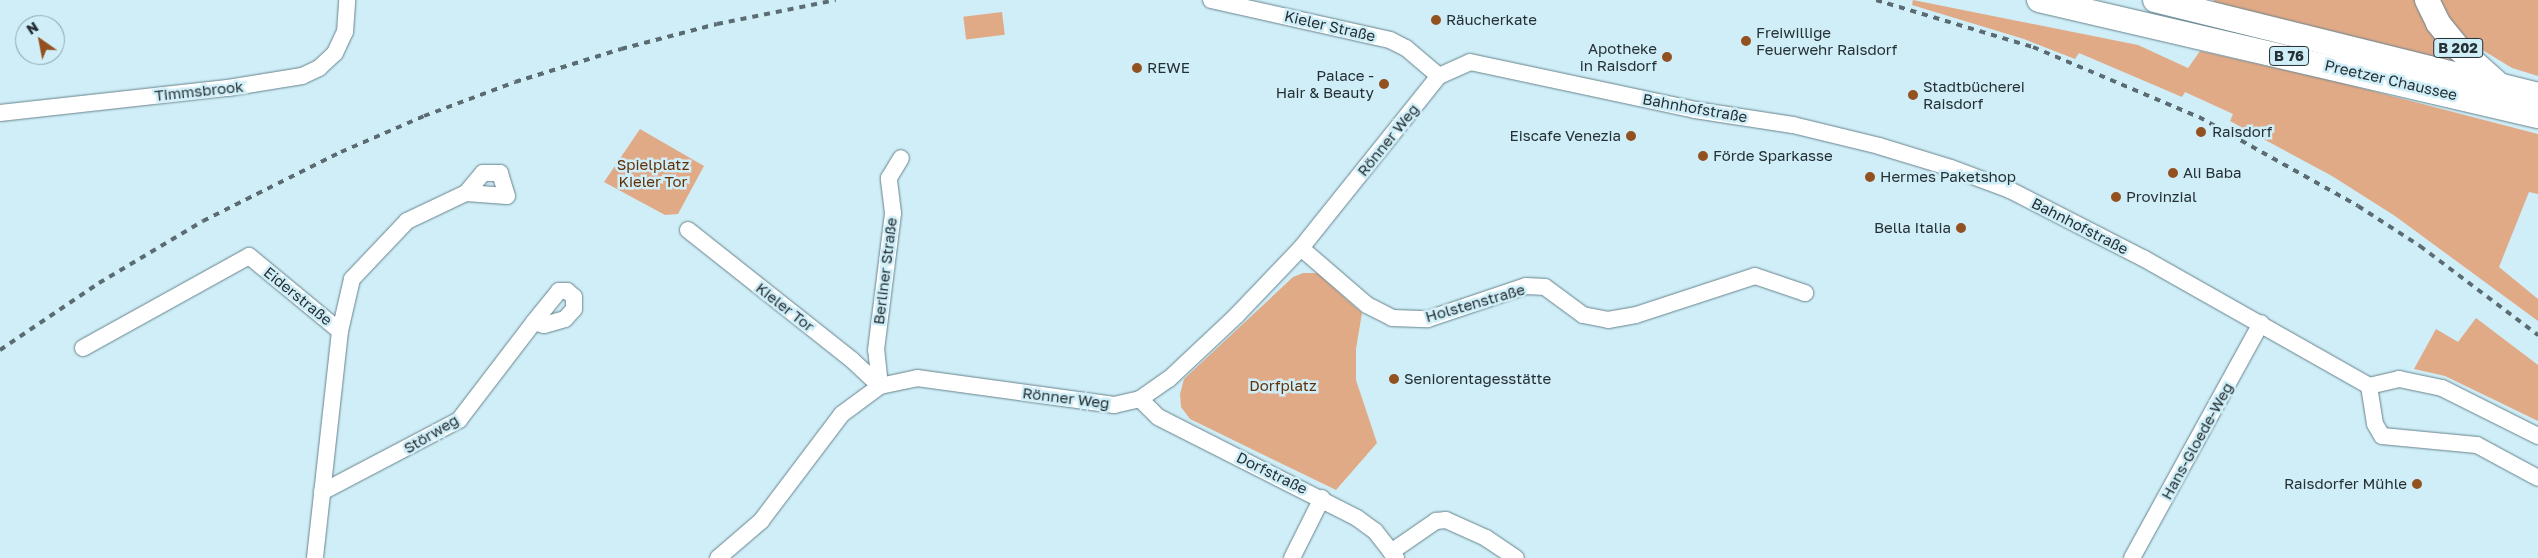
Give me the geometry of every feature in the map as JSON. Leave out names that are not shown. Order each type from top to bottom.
[{"type":"highway","name":"Preetzer Chaussee","points":[[2039,0],[2538,116]]},
{"type":"highway","name":"Preetzer Chaussee","points":[[2154,0],[2538,95]]},
{"type":"highway","name":"B 202","points":[[2427,0],[2438,23],[2459,48],[2501,86]]},
{"type":"street","name":"Timmsbrook","points":[[0,113],[228,88],[302,76],[319,68],[335,53],[345,32],[347,0]]},
{"type":"street","name":"Kieler Straße","points":[[1211,0],[1390,40],[1406,48],[1439,76]]},
{"type":"street","name":"Bahnhofstraße","points":[[1439,76],[1470,62],[1693,109],[1792,125],[1879,146],[2010,190],[2143,258],[2261,323],[2369,386]]},
{"type":"street","name":"Rönner Weg","points":[[718,558],[761,521],[842,414],[860,398],[880,386],[917,378],[1114,405],[1140,400],[1169,379],[1236,316],[1301,248],[1439,76]]},
{"type":"street","name":"Berliner Straße","points":[[880,386],[876,350],[893,213],[889,178],[901,158]]},
{"type":"street","points":[[340,330],[352,279],[407,221],[466,193]]},
{"type":"street","name":"Kieler Tor","points":[[688,230],[852,360],[880,386]]},
{"type":"street","name":"Holstenstraße","points":[[1301,248],[1367,305],[1392,318],[1428,319],[1526,286],[1545,288],[1583,316],[1608,320],[1636,315],[1755,276],[1805,293]]},
{"type":"street","name":"Eiderstraße","points":[[83,348],[249,256],[340,330],[315,558]]},
{"type":"street","name":"Störweg","points":[[322,492],[458,420],[534,322]]},
{"type":"street","name":"Hans-Gloede-Weg","points":[[2132,558],[2261,323]]},
{"type":"street","points":[[2538,436],[2442,388],[2399,379],[2369,386],[2375,424],[2382,436],[2402,440],[2455,440],[2477,445],[2538,478]]},
{"type":"street","name":"Dorfstraße","points":[[1140,400],[1158,417],[1322,498],[1375,531],[1394,555]]},
{"type":"street","points":[[1292,558],[1322,498]]},
{"type":"street","points":[[1394,555],[1436,521],[1446,520],[1486,538],[1516,558]]},
{"type":"green space","points":[[1913,0],[2138,45],[2188,68],[2200,51],[2330,80],[2538,134],[2538,194],[2529,192],[2499,267],[2538,299],[2538,321],[2395,216],[2332,176],[2230,121],[2233,114],[2185,92],[2182,97],[2079,53],[2075,59],[2024,39],[1912,5]]},
{"type":"green space","points":[[2214,0],[2418,0],[2447,45],[2453,63],[2211,6]]},
{"type":"green space","points":[[2435,0],[2538,0],[2538,76],[2512,68],[2471,43],[2442,16]]},
{"type":"green space","points":[[1002,12],[1005,35],[966,40],[963,17]]},
{"type":"green space","name":"Spielplatz Kieler Tor","points":[[640,129],[704,166],[678,214],[665,215],[604,182]]},
{"type":"green space","name":"Dorfplatz","points":[[1303,273],[1317,273],[1362,313],[1356,349],[1356,380],[1377,443],[1336,490],[1190,419],[1181,407],[1180,394],[1184,379],[1293,277]]},
{"type":"green space","points":[[2476,318],[2538,365],[2538,421],[2445,376],[2414,369],[2436,329],[2458,342]]},
{"type":"railway","points":[[0,350],[99,283],[203,221],[341,152],[424,116],[515,82],[621,49],[717,24],[836,0]]},
{"type":"railway","points":[[1876,0],[2033,47],[2199,117],[2358,206],[2420,246],[2538,335]]},
{"type":"place","name":"Räucherkate","points":[[1436,20]]},
{"type":"place","name":"Freiwillige Feuerwehr Raisdorf","points":[[1746,41]]},
{"type":"place","name":"Apotheke in Raisdorf","points":[[1667,57]]},
{"type":"place","name":"REWE","points":[[1137,68]]},
{"type":"place","name":"Palace - Hair & Beauty","points":[[1384,84]]},
{"type":"place","name":"Stadtbücherei Raisdorf","points":[[1913,95]]},
{"type":"place","name":"Raisdorf","points":[[2201,132]]},
{"type":"place","name":"Eiscafe Venezia","points":[[1631,136]]},
{"type":"place","name":"Förde Sparkasse","points":[[1703,156]]},
{"type":"place","name":"Ali Baba","points":[[2173,173]]},
{"type":"place","name":"Hermes Paketshop","points":[[1870,177]]},
{"type":"place","name":"Provinzial","points":[[2116,197]]},
{"type":"place","name":"Bella Italia","points":[[1961,228]]},
{"type":"place","name":"Seniorentagesstätte","points":[[1394,379]]},
{"type":"place","name":"Raisdorfer Mühle","points":[[2417,484]]}]
